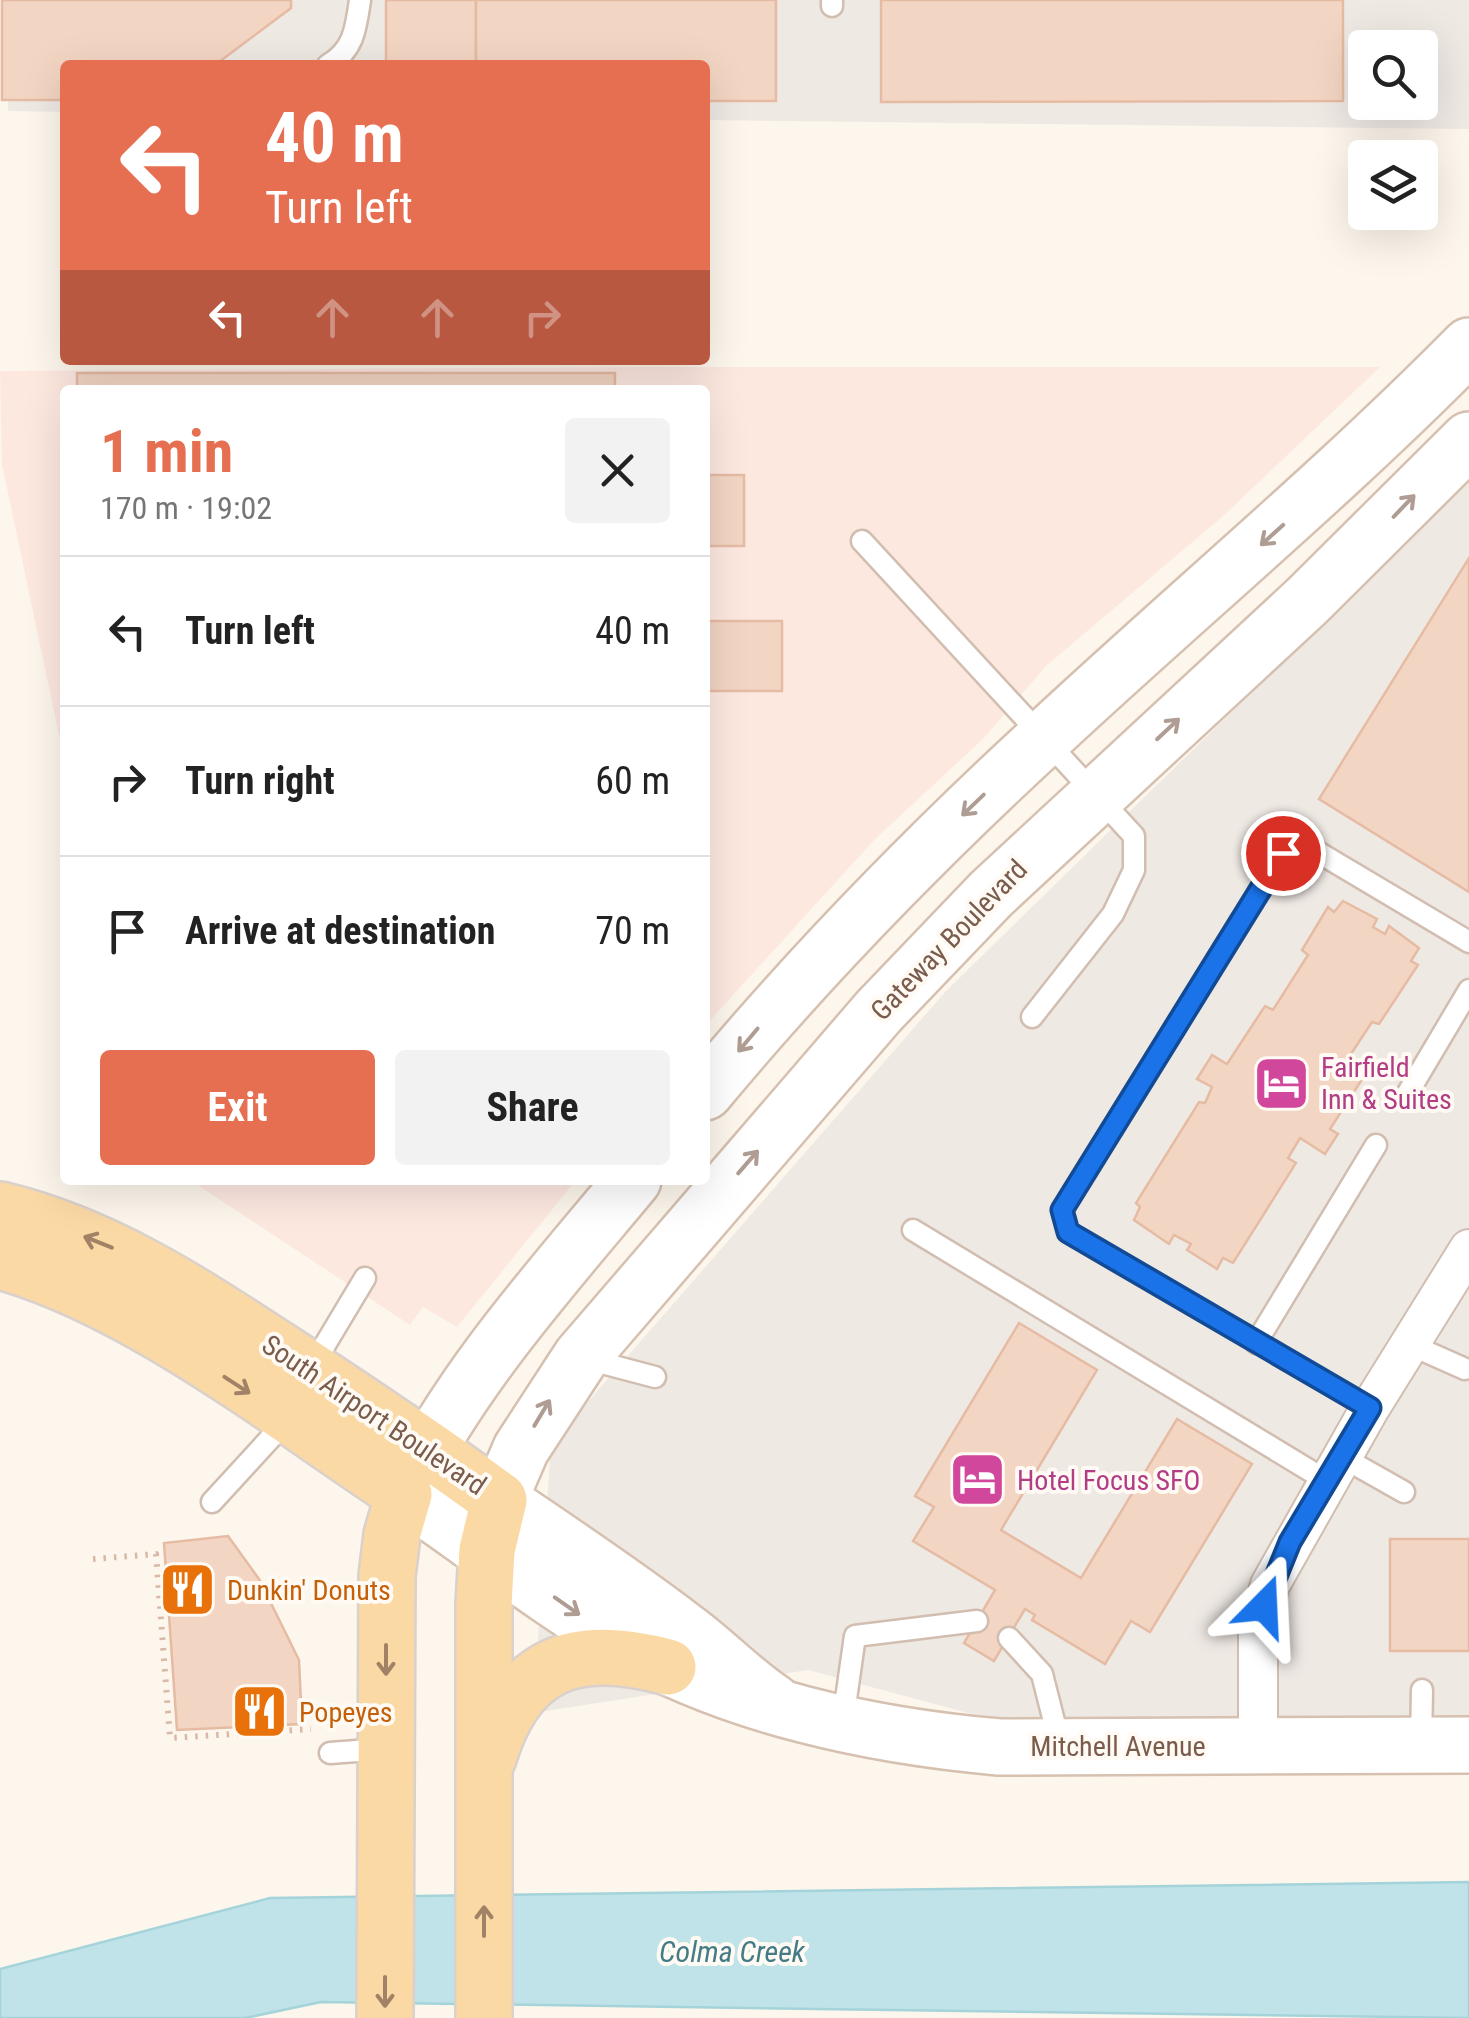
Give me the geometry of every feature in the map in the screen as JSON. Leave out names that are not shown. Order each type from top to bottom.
[{"type":"main road","points":[[710,1086],[876,901],[1044,738],[1326,486],[1469,346]]},
{"type":"main road","name":"Gateway Boulevard","points":[[493,1525],[521,1449],[581,1357],[879,1011],[990,894],[1332,577],[1469,440]]},
{"type":"main road","points":[[416,1471],[486,1358],[629,1185]]},
{"type":"main road","name":"South Airport Boulevard","points":[[0,1210],[48,1221],[115,1248],[310,1370],[416,1471]]},
{"type":"main road","name":"South Airport Boulevard","points":[[0,1262],[94,1298],[155,1331],[289,1419],[416,1471]]},
{"type":"main road","name":"South Airport Boulevard","points":[[385,2018],[387,1576],[392,1535],[416,1471]]},
{"type":"main road","name":"Mitchell Avenue","points":[[416,1471],[493,1525],[617,1640],[668,1666],[842,1725],[923,1740],[1060,1746],[1445,1745]]},
{"type":"main road","points":[[484,2018],[484,1770],[493,1525]]},
{"type":"main road","name":"Mitchell Avenue","points":[[493,1525],[644,1599],[690,1634],[733,1676],[773,1702]]},
{"type":"main road","points":[[484,1770],[496,1732],[514,1700],[541,1674],[580,1656],[623,1654],[668,1666]]},
{"type":"street","points":[[1258,1746],[1258,1626],[1270,1585],[1290,1542],[1370,1408],[1467,1256]]},
{"type":"lane","points":[[337,60],[354,38],[360,0]]},
{"type":"lane","points":[[862,540],[1134,836],[1134,870],[1113,914],[1032,1018]]},
{"type":"lane","points":[[1370,1408],[1068,1232],[1062,1210],[1283,853],[1306,845],[1469,942]]},
{"type":"lane","points":[[1406,1096],[1469,990]]},
{"type":"lane","points":[[1256,1343],[1376,1144]]},
{"type":"lane","points":[[912,1230],[1335,1469],[1404,1492]]},
{"type":"lane","points":[[310,1370],[365,1278]]},
{"type":"lane","points":[[1411,1344],[1465,1369]]},
{"type":"lane","points":[[581,1357],[654,1377]]},
{"type":"lane","points":[[212,1502],[289,1419]]},
{"type":"lane","points":[[842,1725],[855,1636],[977,1621]]},
{"type":"lane","points":[[1008,1638],[1042,1674],[1060,1746]]},
{"type":"lane","points":[[1422,1690],[1445,1745]]},
{"type":"lane","points":[[330,1753],[386,1748]]},
{"type":"path","points":[[93,1560],[156,1554],[170,1738],[305,1732],[318,1726]]},
{"type":"shaded area","points":[[12,0],[1469,0],[1469,129],[710,120],[710,60],[60,60],[60,112],[8,111]]},
{"type":"shaded area","points":[[1380,367],[1222,517],[1046,666],[983,739],[875,839],[710,1020],[710,385],[60,385],[60,740],[2,464],[0,371]]},
{"type":"shaded area","points":[[1469,480],[1469,1715],[998,1721],[808,1670],[533,1713],[551,1444],[947,990]]},
{"type":"shaded area","points":[[198,1185],[572,1185],[457,1327],[423,1307],[410,1325]]},
{"type":"water","name":"Colma Creek","points":[[1469,1882],[1469,2018],[321,2002],[245,2018],[0,2018],[0,1969],[270,1898]]},
{"type":"building","points":[[2,0],[291,0],[291,8],[222,60],[60,60],[60,100],[2,100]]},
{"type":"building","points":[[386,0],[476,0],[476,60],[386,60]]},
{"type":"building","points":[[476,0],[776,0],[776,101],[710,101],[710,60],[476,60]]},
{"type":"building","points":[[881,0],[1343,0],[1343,101],[881,102]]},
{"type":"building","points":[[77,373],[615,373],[615,385],[77,385]]},
{"type":"building","points":[[710,475],[744,475],[744,546],[710,546]]},
{"type":"building","points":[[1469,558],[1469,892],[1319,799]]},
{"type":"building","points":[[710,621],[782,621],[782,691],[710,691]]},
{"type":"building","name":"Fairfield Inn & Suites","points":[[1343,901],[1377,919],[1373,927],[1385,934],[1389,926],[1419,948],[1411,961],[1418,965],[1379,1024],[1372,1022],[1349,1057],[1368,1070],[1330,1129],[1338,1134],[1325,1154],[1300,1138],[1288,1158],[1296,1163],[1233,1263],[1223,1258],[1217,1269],[1187,1250],[1191,1244],[1174,1235],[1169,1244],[1134,1220],[1140,1207],[1136,1203],[1199,1102],[1205,1103],[1212,1087],[1197,1079],[1212,1055],[1227,1064],[1265,1006],[1273,1010],[1308,955],[1302,950],[1328,907],[1334,912]]},
{"type":"building","name":"Hotel Focus SFO","points":[[1019,1323],[1097,1370],[1001,1530],[1081,1578],[1177,1419],[1252,1464],[1150,1632],[1131,1621],[1105,1664],[1032,1620],[1035,1615],[1025,1609],[994,1661],[964,1643],[995,1590],[913,1541],[934,1507],[915,1496]]},
{"type":"building","points":[[228,1536],[259,1579],[299,1660],[302,1724],[177,1730],[164,1543]]},
{"type":"building","points":[[1390,1539],[1469,1539],[1469,1651],[1390,1651]]},
{"type":"place","name":"Fairfield Inn & Suites","points":[[1282,1083]]},
{"type":"place","name":"Hotel Focus SFO","points":[[978,1480]]},
{"type":"place","name":"Dunkin' Donuts","points":[[188,1590]]},
{"type":"place","name":"Popeyes","points":[[260,1712]]},
{"type":"route","points":[[1264,1606],[1290,1542],[1370,1408],[1068,1232],[1062,1210],[1283,853]]}]
